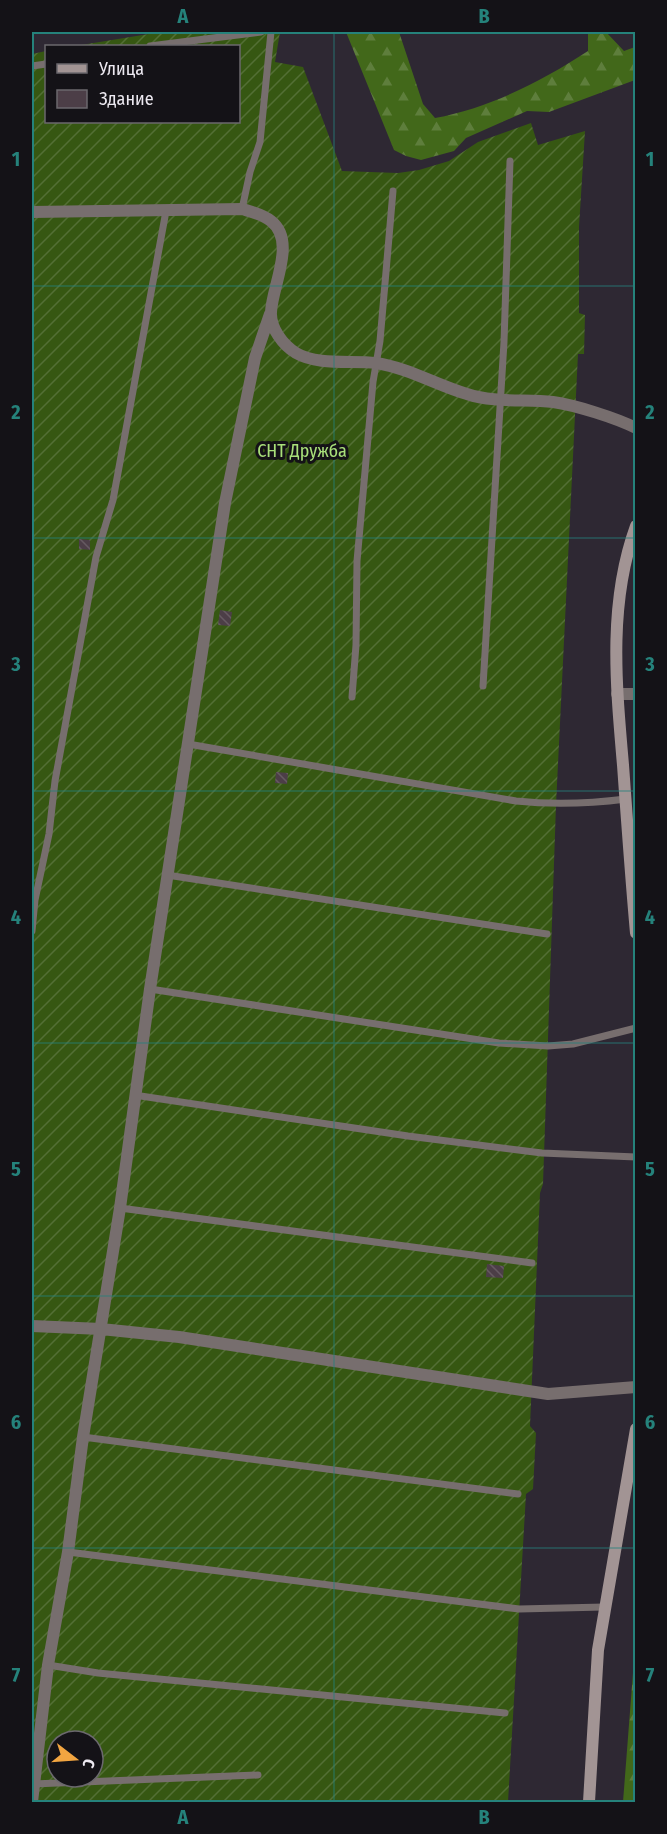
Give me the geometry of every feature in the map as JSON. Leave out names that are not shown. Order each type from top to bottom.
[{"type":"main road","points":[[636,526],[623,567],[617,613],[617,694],[636,933]]},
{"type":"main road","points":[[589,1803],[598,1650],[636,1429]]},
{"type":"street","points":[[32,212],[242,209],[261,214],[273,222],[281,235],[283,251],[270,314],[255,358],[225,502],[134,1095],[120,1208],[83,1437],[68,1552],[48,1665],[32,1803]]},
{"type":"street","points":[[270,314],[276,332],[285,346],[299,355],[318,360],[376,363],[396,367],[467,394],[570,406],[636,428]]},
{"type":"street","points":[[617,694],[636,694]]},
{"type":"street","points":[[32,1326],[178,1336],[548,1394],[636,1387]]},
{"type":"lane","points":[[158,45],[261,32]]},
{"type":"lane","points":[[242,209],[250,172],[260,142],[271,32]]},
{"type":"lane","points":[[483,686],[500,399],[510,161]]},
{"type":"lane","points":[[352,697],[356,645],[357,561],[393,191]]},
{"type":"lane","points":[[32,931],[33,900],[49,834],[55,781],[96,557],[113,500],[166,211]]},
{"type":"lane","points":[[188,744],[516,801],[556,805],[626,799]]},
{"type":"lane","points":[[167,875],[547,934]]},
{"type":"lane","points":[[150,989],[499,1043],[548,1046],[573,1044],[636,1028]]},
{"type":"lane","points":[[134,1095],[408,1136],[542,1153],[636,1157]]},
{"type":"lane","points":[[120,1208],[532,1263]]},
{"type":"lane","points":[[83,1437],[518,1494]]},
{"type":"lane","points":[[68,1552],[519,1609],[604,1606]]},
{"type":"lane","points":[[48,1665],[98,1673],[505,1713]]},
{"type":"lane","points":[[33,1784],[258,1775]]},
{"type":"green space","name":"СНТ Дружба","points":[[161,32],[280,32],[275,62],[303,67],[342,171],[398,173],[419,170],[449,161],[478,142],[531,123],[538,145],[585,131],[579,227],[579,313],[585,315],[584,354],[578,354],[556,805],[543,1184],[540,1193],[530,1426],[536,1433],[533,1489],[526,1494],[508,1802],[32,1802],[32,54],[45,51],[45,123],[240,123],[240,45],[81,45]]},
{"type":"green space","points":[[346,32],[399,32],[423,104],[435,118],[476,108],[552,73],[588,51],[588,32],[606,32],[624,51],[635,47],[635,80],[549,112],[527,111],[466,138],[454,151],[421,160],[394,150]]},
{"type":"green space","points":[[635,1647],[635,1802],[623,1802]]},
{"type":"building","points":[[79,539],[90,540],[90,550],[79,549]]},
{"type":"building","points":[[220,610],[232,612],[230,626],[218,625]]},
{"type":"building","points":[[276,772],[288,773],[287,784],[275,783]]},
{"type":"building","points":[[487,1264],[504,1266],[503,1278],[486,1277]]}]
